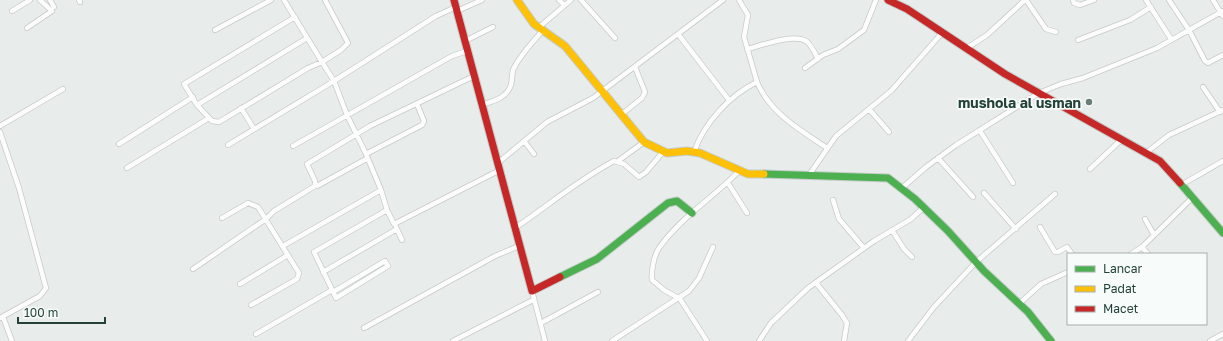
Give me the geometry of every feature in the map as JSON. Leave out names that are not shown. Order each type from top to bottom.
[{"type":"street","points":[[12,11],[30,0]]},
{"type":"street","points":[[27,28],[52,11],[40,0]]},
{"type":"street","points":[[50,0],[54,7]]},
{"type":"street","points":[[215,30],[271,0]]},
{"type":"street","points":[[284,0],[334,81],[347,115],[358,135],[381,190],[387,210],[402,240]]},
{"type":"street","points":[[295,17],[184,84],[197,104],[209,118],[216,123],[308,68],[322,62],[341,50],[348,43],[325,0]]},
{"type":"street","points":[[228,145],[334,81],[436,16],[456,6],[482,0]]},
{"type":"street","points":[[518,0],[534,24],[565,46],[644,142],[664,152],[694,152],[721,162],[739,171],[761,175],[886,177],[902,188],[954,238],[976,262],[1020,302],[1038,322],[1051,341]]},
{"type":"street","points":[[559,0],[564,5]]},
{"type":"street","points":[[481,105],[503,97],[507,93],[512,82],[514,70],[540,29],[571,0]]},
{"type":"street","points":[[581,0],[615,38]]},
{"type":"street","points":[[394,224],[500,166],[524,141],[547,122],[593,98],[723,0]]},
{"type":"street","points":[[739,0],[748,15],[744,37],[757,82],[764,96],[780,114],[827,148]]},
{"type":"street","points":[[805,68],[818,58],[838,49],[864,30],[876,0]]},
{"type":"street","points":[[888,0],[907,9],[1005,74],[1090,123],[1147,152],[1160,161],[1223,233]]},
{"type":"street","points":[[967,48],[987,35],[1026,0],[1046,29],[1056,32]]},
{"type":"street","points":[[1073,0],[1074,3],[1080,5],[1094,0]]},
{"type":"street","points":[[1146,0],[1171,39]]},
{"type":"street","points":[[1169,0],[1189,30],[1206,63],[1223,55]]},
{"type":"street","points":[[902,188],[938,158],[1039,93],[1111,67],[1222,13],[1213,0]]},
{"type":"street","points":[[456,6],[481,105],[500,166],[519,246],[545,341]]},
{"type":"street","points":[[1078,40],[1130,20],[1151,8]]},
{"type":"street","points":[[465,42],[493,27]]},
{"type":"street","points":[[809,176],[827,148],[843,128],[891,91],[942,33]]},
{"type":"street","points":[[678,34],[729,100]]},
{"type":"street","points":[[197,104],[307,38]]},
{"type":"street","points":[[747,49],[792,39],[802,40],[806,41],[818,58]]},
{"type":"street","points":[[293,146],[452,56],[467,51]]},
{"type":"street","points":[[622,114],[642,98],[645,92],[635,67]]},
{"type":"street","points":[[315,186],[315,181],[306,164],[358,135],[370,126],[474,76]]},
{"type":"street","points":[[694,152],[706,128],[729,100],[735,94],[757,82]]},
{"type":"street","points":[[1147,152],[1168,135],[1200,119],[1221,111],[1203,87]]},
{"type":"street","points":[[0,126],[63,89]]},
{"type":"street","points":[[119,144],[193,97]]},
{"type":"street","points":[[194,269],[266,219],[274,211],[422,125],[424,121],[416,104]]},
{"type":"street","points":[[241,108],[254,129]]},
{"type":"street","points":[[869,109],[889,132]]},
{"type":"street","points":[[127,168],[209,118]]},
{"type":"street","points":[[980,131],[1014,183]]},
{"type":"street","points":[[0,132],[19,188],[46,288],[40,296],[1,318],[12,341]]},
{"type":"street","points":[[1090,169],[1122,139]]},
{"type":"street","points":[[524,141],[534,154]]},
{"type":"street","points":[[515,228],[574,184],[614,161],[618,161],[644,142]]},
{"type":"street","points":[[618,161],[639,177],[646,172],[664,152]]},
{"type":"street","points":[[938,158],[973,197]]},
{"type":"street","points":[[1181,185],[1223,161]]},
{"type":"street","points":[[706,341],[680,299],[655,284],[652,280],[655,256],[658,248],[692,213],[705,200],[728,183],[739,171]]},
{"type":"street","points":[[728,183],[747,213]]},
{"type":"street","points":[[283,246],[381,190]]},
{"type":"street","points":[[984,192],[1016,229]]},
{"type":"street","points":[[908,341],[934,307],[976,262],[1055,194]]},
{"type":"street","points":[[1133,253],[1142,247],[1192,198]]},
{"type":"street","points":[[833,200],[839,219],[864,248]]},
{"type":"street","points":[[532,291],[596,259],[615,246],[643,221],[668,203],[677,201],[692,213]]},
{"type":"street","points":[[222,218],[248,203],[258,207],[299,273],[299,278],[251,305]]},
{"type":"street","points":[[759,341],[779,314],[808,288],[864,248],[911,218],[923,208]]},
{"type":"street","points":[[256,334],[333,291],[385,261],[388,266],[336,298],[333,291],[323,272],[314,252],[387,210]]},
{"type":"street","points":[[1145,219],[1154,235]]},
{"type":"street","points":[[1040,226],[1055,252],[1067,247],[1071,253]]},
{"type":"street","points":[[323,272],[397,229]]},
{"type":"street","points":[[892,230],[904,249],[912,256]]},
{"type":"street","points":[[364,328],[495,256],[519,246]]},
{"type":"street","points":[[612,341],[680,299],[697,283],[713,247]]},
{"type":"street","points":[[1142,247],[1147,253]]},
{"type":"street","points":[[240,284],[288,255]]},
{"type":"street","points":[[1020,302],[1041,284],[1067,272]]},
{"type":"street","points":[[816,283],[847,323],[844,341]]},
{"type":"street","points":[[541,323],[598,292]]},
{"type":"street","points":[[453,341],[533,300]]},
{"type":"street","points":[[1210,341],[1223,334]]},
{"type":"traffic: fast","points":[[764,174],[888,178],[915,199],[948,231],[984,271],[1028,312],[1051,341]]},
{"type":"traffic: fast","points":[[1180,183],[1223,233]]},
{"type":"traffic: fast","points":[[560,277],[597,259],[668,203],[677,201],[692,213]]},
{"type":"traffic: slow","points":[[517,0],[534,24],[565,46],[644,142],[667,153],[687,151],[700,153],[748,174],[764,174]]},
{"type":"traffic: jam","points":[[454,0],[532,291],[560,277]]},
{"type":"traffic: jam","points":[[888,0],[907,9],[1005,74],[1160,161],[1180,183]]},
{"type":"place","name":"mushola al usman","points":[[1089,102]]}]
